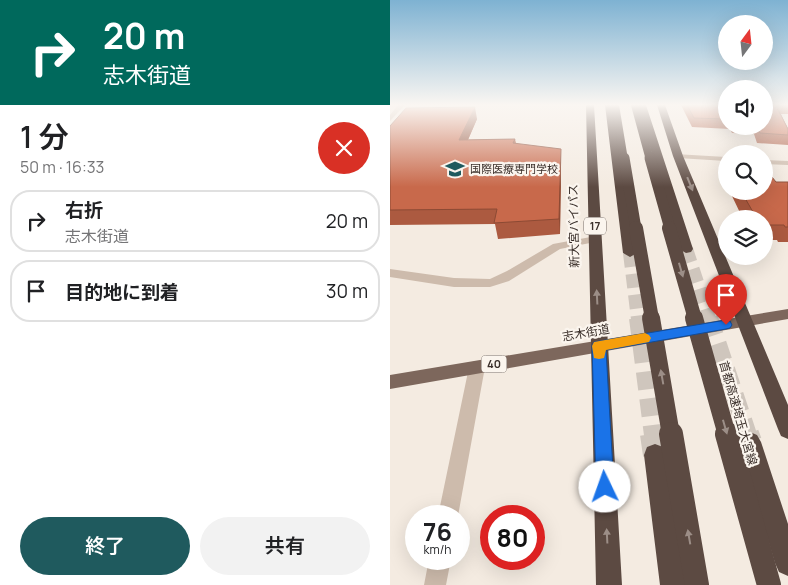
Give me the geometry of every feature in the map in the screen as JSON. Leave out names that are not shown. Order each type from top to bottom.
[{"type":"highway","name":"新大宮バイパス","points":[[591,132],[599,346]]},
{"type":"highway","name":"17","points":[[613,132],[630,253]]},
{"type":"highway","points":[[620,132],[697,585]]},
{"type":"highway","name":"首都高速埼玉大宮線","points":[[643,132],[769,585]]},
{"type":"highway","points":[[650,132],[686,248]]},
{"type":"highway","points":[[670,132],[788,429]]},
{"type":"highway","name":"17","points":[[599,346],[609,585]]},
{"type":"highway","points":[[750,442],[788,563]]},
{"type":"highway","points":[[655,455],[673,585]]},
{"type":"main road","name":"志木街道","points":[[390,382],[788,314]]},
{"type":"street","points":[[678,156],[718,158]]},
{"type":"street","points":[[773,162],[788,163]]},
{"type":"street","points":[[390,273],[466,283],[491,283],[506,277],[544,252],[565,243],[596,238]]},
{"type":"street","points":[[450,505],[476,367]]},
{"type":"street","points":[[435,585],[438,570]]},
{"type":"building","points":[[390,132],[463,132],[459,140],[515,139],[513,143],[561,149],[559,219],[494,223],[497,209],[390,210]]},
{"type":"building","points":[[773,132],[788,132],[788,135],[773,134]]},
{"type":"building","points":[[773,178],[776,182],[788,182],[788,227],[773,225],[773,210],[752,210],[746,200],[773,200]]},
{"type":"tunnel","points":[[686,249],[709,319]]},
{"type":"tunnel","points":[[630,253],[638,319]]},
{"type":"tunnel","points":[[638,318],[653,435]]},
{"type":"tunnel","points":[[709,318],[748,435]]},
{"type":"tunnel","points":[[652,434],[655,455]]},
{"type":"tunnel","points":[[747,434],[750,442]]},
{"type":"slow traffic","points":[[599,354],[599,346],[645,338]]},
{"type":"place","name":"国際医療専門学校","points":[[455,169]]},
{"type":"route","points":[[605,487],[599,346],[726,325]]}]
